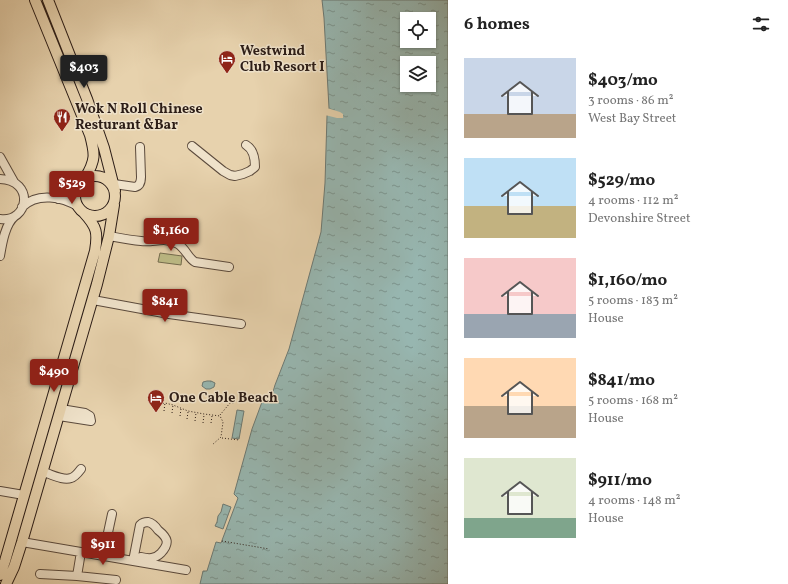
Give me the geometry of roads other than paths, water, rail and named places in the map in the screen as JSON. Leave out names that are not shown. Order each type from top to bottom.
[{"type":"main road","points":[[35,0],[93,145],[93,163],[85,178]]},
{"type":"main road","points":[[6,584],[14,567],[22,542],[93,300],[109,236],[116,196],[104,148],[87,99],[48,0]]},
{"type":"main road","points":[[0,575],[95,251],[96,230],[93,223],[76,200],[76,191],[81,181],[93,175],[104,177],[110,181],[115,188]]},
{"type":"main road","points":[[82,210],[89,215],[98,216],[108,212],[114,205]]},
{"type":"street","points":[[192,146],[223,171],[235,176],[250,171],[255,166],[253,154],[249,146],[246,145]]},
{"type":"street","points":[[115,188],[135,187],[141,182],[140,147]]},
{"type":"street","points":[[0,172],[1,159]]},
{"type":"street","points":[[1,159],[22,191],[24,198],[22,207]]},
{"type":"street","points":[[0,179],[8,180],[17,184],[30,194],[43,198],[58,199],[69,202],[82,210]]},
{"type":"street","points":[[58,199],[76,191]]},
{"type":"street","points":[[0,256],[3,241],[11,219],[22,207],[32,200],[43,198]]},
{"type":"street","points":[[0,218],[8,219],[17,214]]},
{"type":"street","points":[[0,231],[3,241]]},
{"type":"street","points":[[109,236],[142,242],[159,240],[169,241],[178,244],[195,262],[229,267]]},
{"type":"street","points":[[93,300],[169,314],[241,324]]},
{"type":"street","points":[[43,472],[66,479],[76,476],[81,469]]},
{"type":"street","points":[[0,491],[24,496]]},
{"type":"street","points":[[103,556],[112,514]]},
{"type":"street","points":[[148,522],[166,536],[166,548],[158,557],[133,559],[140,526],[142,523],[148,522]]},
{"type":"street","points":[[22,542],[103,556],[133,559],[186,570]]},
{"type":"street","points":[[77,576],[81,552]]},
{"type":"street","points":[[40,574],[116,580]]},
{"type":"water","points":[[322,0],[448,0],[448,584],[200,584],[203,571],[207,571],[216,542],[221,543],[238,498],[234,494],[252,429],[262,402],[270,402],[289,349],[321,232],[325,183],[327,116],[329,108]]},
{"type":"water","points":[[207,381],[215,383],[214,387],[206,389],[202,386],[203,382]]},
{"type":"water","points":[[237,410],[244,411],[239,439],[232,438]]},
{"type":"water","points":[[223,504],[231,507],[223,529],[215,526]]},
{"type":"place","name":"Westwind Club Resort I","points":[[227,74]]},
{"type":"place","name":"Wok N Roll Chinese Resturant &Bar","points":[[62,132]]},
{"type":"place","name":"One Cable Beach","points":[[156,413]]}]
